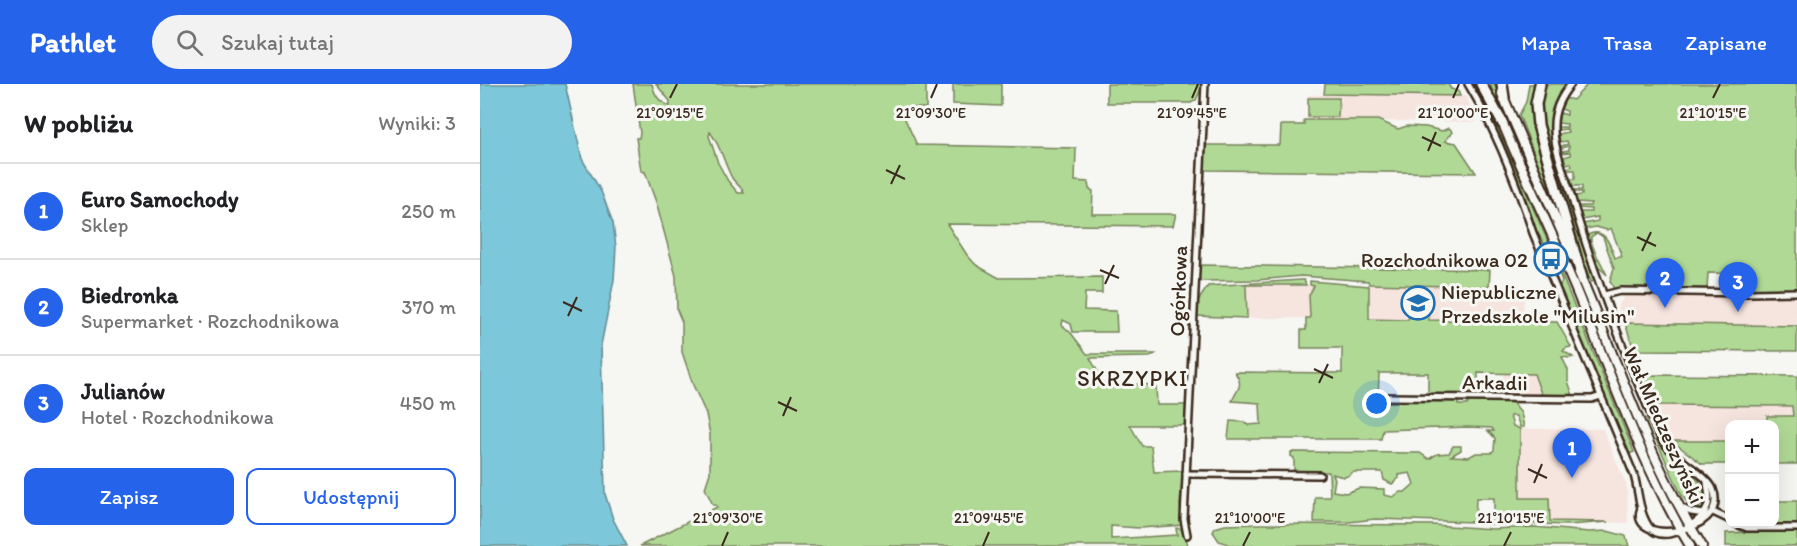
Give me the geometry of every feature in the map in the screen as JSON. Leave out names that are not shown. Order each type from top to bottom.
[{"type":"highway","points":[[1481,84],[1503,124]]},
{"type":"highway","points":[[1500,84],[1504,98]]},
{"type":"highway","points":[[1540,84],[1536,104],[1538,125],[1582,278]]},
{"type":"main road","name":"Wał Miedzeszyński","points":[[1486,84],[1571,278],[1638,446],[1681,535],[1690,546]]},
{"type":"main road","name":"Wał Miedzeszyński","points":[[1504,98],[1582,278],[1646,439],[1679,506],[1702,546]]},
{"type":"street","name":"Ogórkowa","points":[[1187,535],[1184,519],[1205,84]]},
{"type":"street","points":[[1468,84],[1485,113],[1513,178],[1533,233],[1634,475],[1641,508],[1649,527],[1657,534],[1681,535],[1704,525],[1713,512],[1714,492],[1707,482],[1675,456],[1663,441],[1604,295],[1582,233],[1554,133],[1556,108],[1571,84]]},
{"type":"street","points":[[1604,295],[1620,291],[1797,292]]},
{"type":"street","name":"Arkadii","points":[[1388,397],[1592,399],[1601,396]]},
{"type":"street","points":[[1186,474],[1320,475]]},
{"type":"street","points":[[1692,529],[1704,514],[1709,500],[1707,482]]},
{"type":"street","points":[[1679,506],[1691,512],[1704,514]]},
{"type":"street","points":[[1641,508],[1639,525],[1642,532]]},
{"type":"street","points":[[1713,512],[1725,518]]},
{"type":"street","points":[[1779,528],[1797,528]]},
{"type":"shaded area","points":[[1308,95],[1466,96],[1477,122],[1308,120]]},
{"type":"shaded area","name":"Niepubliczne Przedszkole \"Milusin\"","points":[[1369,284],[1525,288],[1522,322],[1368,319]]},
{"type":"shaded area","points":[[1246,285],[1314,285],[1309,295],[1310,318],[1247,318]]},
{"type":"shaded area","points":[[1761,293],[1797,293],[1797,326],[1624,323],[1618,306],[1626,294],[1757,296]]},
{"type":"shaded area","points":[[1503,374],[1534,374],[1542,396],[1503,396]]},
{"type":"shaded area","points":[[1653,405],[1793,406],[1793,416],[1767,416],[1767,420],[1725,420],[1725,441],[1672,441],[1667,436]]},
{"type":"shaded area","points":[[1520,429],[1603,429],[1627,487],[1628,523],[1549,521],[1520,498]]},
{"type":"green space","points":[[633,84],[652,84],[658,98],[670,106],[670,101],[656,84],[926,84],[926,108],[900,108],[917,145],[1076,148],[1075,181],[1088,182],[1089,189],[1093,191],[1092,214],[1176,214],[1173,226],[947,224],[976,265],[999,278],[1102,277],[1102,293],[1085,293],[1084,310],[1116,311],[1117,332],[1073,332],[1071,324],[1063,320],[1062,325],[1087,354],[1155,354],[1150,357],[1090,358],[1098,372],[1094,375],[1089,373],[1086,380],[1102,383],[1156,385],[1157,405],[1189,405],[1188,425],[1130,425],[1142,446],[1151,446],[1154,472],[1183,471],[1180,505],[1183,525],[1139,528],[1111,526],[1111,539],[1177,535],[1176,528],[1184,529],[1188,546],[640,546],[717,507],[713,505],[705,488],[710,473],[710,434],[706,414],[682,352],[682,322],[677,310],[676,276],[656,202],[645,172],[641,171],[636,138],[639,138]],"holes":[[[710,132],[732,178],[744,193],[738,193],[718,163],[709,136]]]},
{"type":"green space","points":[[953,84],[1001,84],[1001,106],[953,104]]},
{"type":"green space","points":[[1107,84],[1203,84],[1196,100],[1191,103],[1107,103]]},
{"type":"green space","points":[[1325,84],[1448,84],[1451,89],[1458,91],[1460,96],[1324,94]]},
{"type":"green space","points":[[1472,84],[1478,84],[1549,244],[1634,452],[1629,454],[1559,287],[1562,281],[1559,273],[1537,232],[1527,202],[1488,112]]},
{"type":"green space","points":[[1490,84],[1494,84],[1582,286],[1579,288]]},
{"type":"green space","points":[[1529,84],[1535,84],[1532,98],[1534,131],[1558,213],[1519,115],[1526,102]]},
{"type":"green space","points":[[1545,84],[1567,84],[1556,100],[1552,112],[1552,138],[1595,281],[1591,282],[1572,229],[1548,138],[1545,135],[1542,108]]},
{"type":"green space","points":[[1588,84],[1797,84],[1797,291],[1749,291],[1749,274],[1708,273],[1707,290],[1614,289],[1610,281],[1614,268],[1603,237],[1597,233],[1602,234],[1608,242],[1615,258],[1622,257],[1611,228],[1607,230],[1596,227],[1585,229],[1583,224],[1598,221],[1598,217],[1582,220],[1580,212],[1591,212],[1591,209],[1578,206],[1590,206],[1591,203],[1577,202],[1575,196],[1582,195],[1582,192],[1573,190],[1582,190],[1582,186],[1572,186],[1571,179],[1575,179],[1575,170],[1568,170],[1567,168],[1572,166],[1571,163],[1566,164],[1564,157],[1571,155],[1570,152],[1563,153],[1569,150],[1569,146],[1562,148],[1561,146],[1568,144],[1567,141],[1560,142],[1559,134],[1568,132],[1567,129],[1558,130],[1558,127],[1567,127],[1567,124],[1558,123],[1560,113],[1567,115],[1567,111],[1561,109],[1565,98],[1573,100]]},
{"type":"green space","points":[[1308,98],[1339,98],[1338,117],[1308,117]]},
{"type":"green space","points":[[1304,120],[1378,120],[1398,129],[1407,126],[1442,131],[1449,128],[1453,132],[1445,141],[1456,143],[1476,173],[1204,170],[1205,145],[1280,145],[1281,125],[1304,125]]},
{"type":"green space","points":[[1597,233],[1591,237],[1591,242],[1597,259],[1607,275],[1598,269],[1601,278],[1586,236]]},
{"type":"green space","points":[[1199,265],[1490,270],[1489,287],[1369,284],[1368,281],[1301,276],[1203,281],[1198,280]]},
{"type":"green space","points":[[1304,280],[1306,285],[1246,285],[1247,318],[1196,316],[1196,304],[1208,286]]},
{"type":"green space","points":[[1310,281],[1369,286],[1369,319],[1407,320],[1414,311],[1428,312],[1429,320],[1557,322],[1571,347],[1563,351],[1573,357],[1562,357],[1568,370],[1568,381],[1573,396],[1542,396],[1534,374],[1478,373],[1478,396],[1428,396],[1428,373],[1379,373],[1378,403],[1438,398],[1458,401],[1458,405],[1467,405],[1474,400],[1510,400],[1521,413],[1524,427],[1520,427],[1516,416],[1510,416],[1513,426],[1520,429],[1520,498],[1549,498],[1550,521],[1608,522],[1568,525],[1478,522],[1494,521],[1494,498],[1476,498],[1475,522],[1375,519],[1314,522],[1315,497],[1330,497],[1329,472],[1294,472],[1294,458],[1291,452],[1420,453],[1429,459],[1437,454],[1449,453],[1453,446],[1461,446],[1461,450],[1451,456],[1469,457],[1476,453],[1491,453],[1494,450],[1495,438],[1488,431],[1494,431],[1492,428],[1468,427],[1383,430],[1381,439],[1228,439],[1230,421],[1243,422],[1248,425],[1261,424],[1260,403],[1232,401],[1240,384],[1235,372],[1342,373],[1342,348],[1301,348],[1301,330],[1306,330],[1306,318],[1310,318],[1309,295],[1314,286],[1310,285]],"holes":[[[1353,472],[1382,472],[1384,480],[1392,484],[1399,478],[1399,475],[1410,473],[1414,484],[1405,492],[1400,492],[1393,497],[1384,495],[1384,489],[1359,488],[1346,493],[1333,491],[1335,479],[1333,474],[1344,477]]]},
{"type":"green space","points":[[1625,323],[1797,326],[1797,351],[1634,350]]},
{"type":"green space","points":[[1644,375],[1797,376],[1797,464],[1779,464],[1779,420],[1767,420],[1767,416],[1793,416],[1792,406],[1656,405]]},
{"type":"green space","points":[[1649,417],[1663,447],[1701,484],[1705,493],[1704,501],[1698,509],[1690,507],[1681,494],[1646,418]]},
{"type":"green space","points":[[1672,441],[1725,441],[1725,464],[1702,464]]},
{"type":"green space","points":[[1779,501],[1797,501],[1797,526],[1779,526]]},
{"type":"green space","points":[[1225,525],[1433,525],[1493,529],[1535,527],[1589,532],[1607,531],[1626,536],[1629,546],[1233,546],[1219,541],[1213,532],[1215,528]]},
{"type":"green space","points":[[1751,530],[1797,530],[1797,546],[1726,546],[1726,533],[1751,532]]},
{"type":"water","points":[[480,84],[565,84],[582,159],[601,191],[613,223],[616,247],[614,280],[601,345],[605,494],[613,519],[627,546],[480,546]]},
{"type":"place","name":"Rozchodnikowa 02","points":[[1551,259]]},
{"type":"place","name":"Niepubliczne Przedszkole \"Milusin\"","points":[[1418,303]]},
{"type":"place","name":"Biedronka","points":[[1665,308]]},
{"type":"place","name":"Julianów","points":[[1738,312]]},
{"type":"place","name":"Euro Samochody","points":[[1572,478]]},
{"type":"district","name":"SKRZYPKI","points":[[1133,378]]}]
